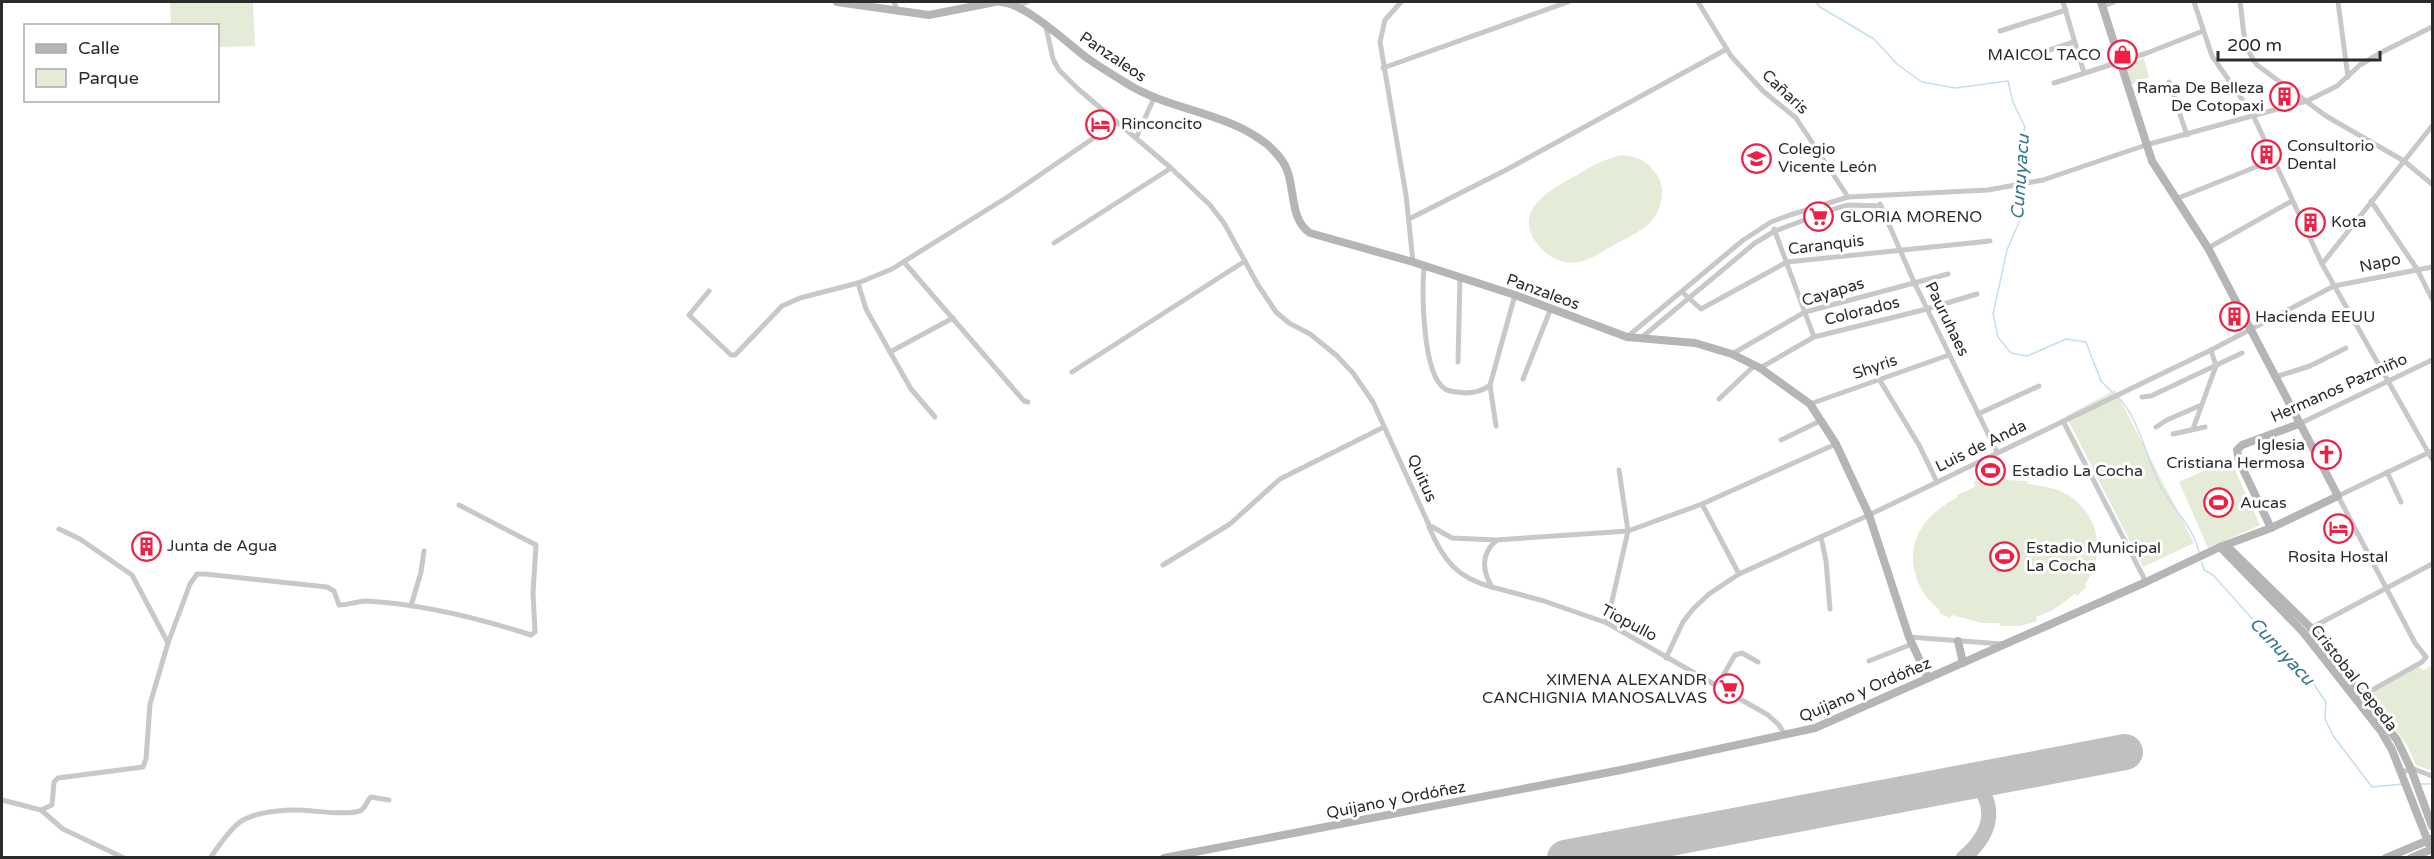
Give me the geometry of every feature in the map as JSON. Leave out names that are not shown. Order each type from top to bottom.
[{"type":"street","points":[[837,2],[929,15],[995,2]]},
{"type":"street","points":[[894,2],[898,12]]},
{"type":"street","points":[[1000,2],[1017,6],[1027,2]]},
{"type":"street","points":[[1401,2],[1385,20],[1380,42],[1409,219],[1413,262]]},
{"type":"street","points":[[1383,68],[1568,2]]},
{"type":"street","name":"Cañaris","points":[[1698,2],[1726,49],[1755,83],[1796,118],[1848,197],[1850,205]]},
{"type":"street","points":[[2064,2],[2084,73]]},
{"type":"street","points":[[2114,2],[2102,4],[2156,170],[2208,248],[2386,590],[2415,643],[2429,658],[2360,697]]},
{"type":"street","points":[[2194,2],[2214,61],[2253,116],[2322,264],[2387,382],[2431,452],[2433,459]]},
{"type":"street","points":[[2240,2],[2244,42],[2249,55],[2257,65],[2326,116],[2404,161],[2433,184]]},
{"type":"street","points":[[2338,2],[2348,77]]},
{"type":"street","name":"Panzaleos","points":[[1017,6],[1090,60],[1142,93],[1213,115],[1240,127],[1268,145],[1281,158],[1287,169],[1300,222],[1310,233],[1413,262],[1515,295],[1627,337],[1695,343],[1732,354],[1757,366],[1810,404],[1836,444],[1869,515],[1911,641],[1928,678]]},
{"type":"street","points":[[2000,31],[2066,10]]},
{"type":"street","name":"Quitus","points":[[1046,27],[1053,60],[1059,70],[1210,205],[1224,223],[1257,285],[1276,312],[1336,354],[1353,373],[1373,402],[1429,525],[1452,537],[1496,540],[1628,531],[1702,504],[1836,444]]},
{"type":"street","points":[[1627,337],[1742,241],[1771,222],[1848,197],[2015,187],[2035,182],[2146,145],[2307,101],[2323,94],[2348,77],[2360,65],[2382,52],[2433,27]]},
{"type":"street","points":[[2054,83],[2204,31]]},
{"type":"street","points":[[2022,59],[2074,42]]},
{"type":"street","points":[[1409,219],[1506,171],[1726,49]]},
{"type":"street","points":[[2169,82],[2187,135]]},
{"type":"street","points":[[1136,138],[1154,98]]},
{"type":"street","points":[[710,291],[689,315],[730,356],[738,352],[782,306],[800,298],[858,283],[892,270],[1009,196],[1117,122]]},
{"type":"street","points":[[2322,264],[2433,126]]},
{"type":"street","points":[[2176,199],[2273,160]]},
{"type":"street","points":[[1054,243],[1171,168]]},
{"type":"street","name":"Pauruhaes","points":[[1877,196],[1914,282],[1997,452]]},
{"type":"street","points":[[2208,248],[2292,201]]},
{"type":"street","points":[[2371,201],[2417,269],[2433,299]]},
{"type":"street","points":[[1640,339],[1755,243],[1774,231],[1850,205],[1881,206]]},
{"type":"street","points":[[1771,222],[1814,337]]},
{"type":"street","name":"Caranquis","points":[[1688,298],[1701,309],[1787,262],[1990,241]]},
{"type":"street","points":[[1072,372],[1245,261]]},
{"type":"street","points":[[904,262],[1024,401],[1028,402]]},
{"type":"street","points":[[1424,267],[1422,315],[1429,352],[1440,383],[1445,389],[1467,393],[1490,386]]},
{"type":"street","name":"Napo","points":[[2334,286],[2433,267]]},
{"type":"street","name":"Cayapas","points":[[1732,354],[1805,312],[1948,274]]},
{"type":"street","points":[[1458,362],[1460,279]]},
{"type":"street","points":[[858,283],[867,309],[911,389],[935,417]]},
{"type":"street","name":"Luis de Anda","points":[[1666,657],[1683,622],[1694,609],[1709,594],[1739,574],[1869,515],[2211,350],[2334,286]]},
{"type":"street","points":[[1682,292],[1688,298]]},
{"type":"street","name":"Colorados","points":[[1719,399],[1757,366],[1814,337],[1977,294]]},
{"type":"street","points":[[1496,426],[1490,386],[1515,295]]},
{"type":"street","points":[[1523,379],[1551,308]]},
{"type":"street","points":[[891,352],[953,318]]},
{"type":"street","points":[[2276,377],[2310,366],[2346,348]]},
{"type":"street","points":[[2193,429],[2199,406],[2216,366],[2211,350]]},
{"type":"street","points":[[2142,398],[2151,396],[2242,353]]},
{"type":"street","name":"Shyris","points":[[1810,404],[1949,355]]},
{"type":"street","name":"Hermanos Pazmiño","points":[[2271,528],[2236,450],[2242,445],[2299,424],[2433,360]]},
{"type":"street","points":[[1879,380],[1919,445],[1937,482]]},
{"type":"street","points":[[1978,414],[2039,386]]},
{"type":"street","points":[[2156,427],[2199,406]]},
{"type":"street","points":[[1781,440],[1822,420]]},
{"type":"street","points":[[2063,421],[2146,582]]},
{"type":"street","points":[[2173,434],[2205,427]]},
{"type":"street","points":[[1163,565],[1230,524],[1280,479],[1384,428]]},
{"type":"street","name":"Quijano y Ordóñez","points":[[1164,858],[1621,770],[1785,735],[1824,724],[2223,546],[2271,528],[2431,452]]},
{"type":"street","points":[[1607,623],[1628,531],[1619,470]]},
{"type":"street","points":[[2387,472],[2401,502]]},
{"type":"street","points":[[1702,504],[1739,574]]},
{"type":"street","points":[[41,810],[52,805],[54,782],[58,778],[143,767],[146,759],[150,704],[168,643],[190,585],[194,577],[200,574],[327,587],[334,591],[340,605],[366,601],[411,606],[461,615],[531,635],[535,632],[533,593],[536,545],[459,505]]},
{"type":"street","name":"Tiopullo","points":[[1429,525],[1445,556],[1457,572],[1472,582],[1544,601],[1607,623],[1768,715],[1779,725],[1785,735]]},
{"type":"street","points":[[59,529],[80,539],[132,575],[168,643]]},
{"type":"street","points":[[2242,561],[2243,543],[2252,535]]},
{"type":"street","points":[[1821,537],[1826,561],[1830,609]]},
{"type":"street","points":[[1492,587],[1485,572],[1485,556],[1488,547],[1496,540]]},
{"type":"street","name":"Cristobal Cepeda","points":[[2223,546],[2242,561],[2311,628],[2360,697],[2402,776],[2432,849]]},
{"type":"street","name":"Cristobal Cepeda","points":[[2223,546],[2397,740],[2433,826]]},
{"type":"street","points":[[411,606],[421,572],[424,551]]},
{"type":"street","points":[[2303,633],[2433,564]]},
{"type":"street","points":[[1869,661],[1911,641],[1958,641],[2004,645]]},
{"type":"street","points":[[1958,641],[1963,663]]},
{"type":"street","points":[[1717,686],[1735,655],[1742,653],[1758,662]]},
{"type":"street","points":[[2402,776],[2411,770],[2433,776]]},
{"type":"street","points":[[210,858],[232,829],[248,818],[292,809],[323,812],[358,811],[362,810],[371,797],[389,800]]},
{"type":"street","points":[[2,800],[41,810],[63,829],[124,858]]},
{"type":"street","points":[[2386,858],[2430,840]]},
{"type":"street","points":[[2414,846],[2416,857],[2432,849]]},
{"type":"green space","points":[[170,2],[253,2],[255,46],[219,47],[219,24],[171,24]]},
{"type":"green space","points":[[2144,58],[2149,77],[2131,85],[2125,65]]},
{"type":"green space","points":[[1623,155],[1646,163],[1660,181],[1661,203],[1650,223],[1640,231],[1584,261],[1565,262],[1549,255],[1536,242],[1530,230],[1529,219],[1538,201],[1557,186],[1588,168]]},
{"type":"green space","points":[[2115,390],[2194,543],[2143,567],[2066,416]]},
{"type":"green space","name":"Aucas","points":[[2230,459],[2260,525],[2208,548],[2179,482]]},
{"type":"green space","name":"Estadio Municipal La Cocha","points":[[2005,477],[2006,480],[2027,481],[2028,484],[2068,495],[2087,513],[2093,524],[2097,548],[2092,573],[2085,584],[2087,586],[2077,596],[2075,594],[2053,610],[2036,617],[2037,621],[2020,626],[2000,626],[1999,623],[1982,623],[1952,615],[1950,618],[1939,613],[1940,610],[1923,592],[1918,581],[1913,558],[1918,534],[1936,512],[1958,497],[1957,495],[1975,487],[1974,481],[1984,482]]},
{"type":"green space","points":[[2432,665],[2432,771],[2416,765],[2407,745],[2370,694],[2418,667],[2424,670]]},
{"type":"waterway","name":"Cunuyacu","points":[[1816,2],[1820,7],[1874,39],[1898,65],[1922,82],[1955,88],[2008,81],[2013,102],[2025,127],[2020,151],[2020,181]]},
{"type":"waterway","name":"Cunuyacu","points":[[2020,186],[2020,220],[2007,250],[1993,314],[1998,337],[2011,353],[2027,356],[2066,339],[2086,342],[2101,381],[2112,392]]},
{"type":"waterway","name":"Cunuyacu","points":[[2119,398],[2132,416],[2159,483],[2187,525],[2199,552]]},
{"type":"waterway","name":"Cunuyacu","points":[[2202,562],[2204,570],[2213,575],[2274,643],[2308,676],[2326,702],[2325,719],[2334,737],[2372,787],[2403,784]]},
{"type":"waterway","name":"Cunuyacu","points":[[2420,784],[2432,784]]},
{"type":"taxiway","points":[[1963,858],[1980,840],[1988,821],[1987,801],[1974,780]]},
{"type":"taxiway","points":[[1613,858],[1625,849],[1644,843]]},
{"type":"runway","points":[[1565,858],[2125,752]]},
{"type":"place","name":"MAICOL TACO","points":[[2122,55]]},
{"type":"place","name":"Rama De Belleza De Cotopaxi","points":[[2285,97]]},
{"type":"place","name":"Rinconcito","points":[[1100,124]]},
{"type":"place","name":"Consultorio Dental","points":[[2266,155]]},
{"type":"place","name":"Colegio Vicente León","points":[[1757,158]]},
{"type":"place","name":"GLORIA MORENO","points":[[1819,217]]},
{"type":"place","name":"Kota","points":[[2310,222]]},
{"type":"place","name":"Hacienda EEUU","points":[[2234,317]]},
{"type":"place","name":"Iglesia Cristiana Hermosa","points":[[2326,454]]},
{"type":"place","name":"Estadio La Cocha","points":[[1991,471]]},
{"type":"place","name":"Aucas","points":[[2219,503]]},
{"type":"place","name":"Rosita Hostal","points":[[2338,529]]},
{"type":"place","name":"Junta de Agua","points":[[146,546]]},
{"type":"place","name":"Estadio Municipal La Cocha","points":[[2005,557]]},
{"type":"place","name":"XIMENA ALEXANDR CANCHIGNIA MANOSALVAS","points":[[1728,689]]}]
